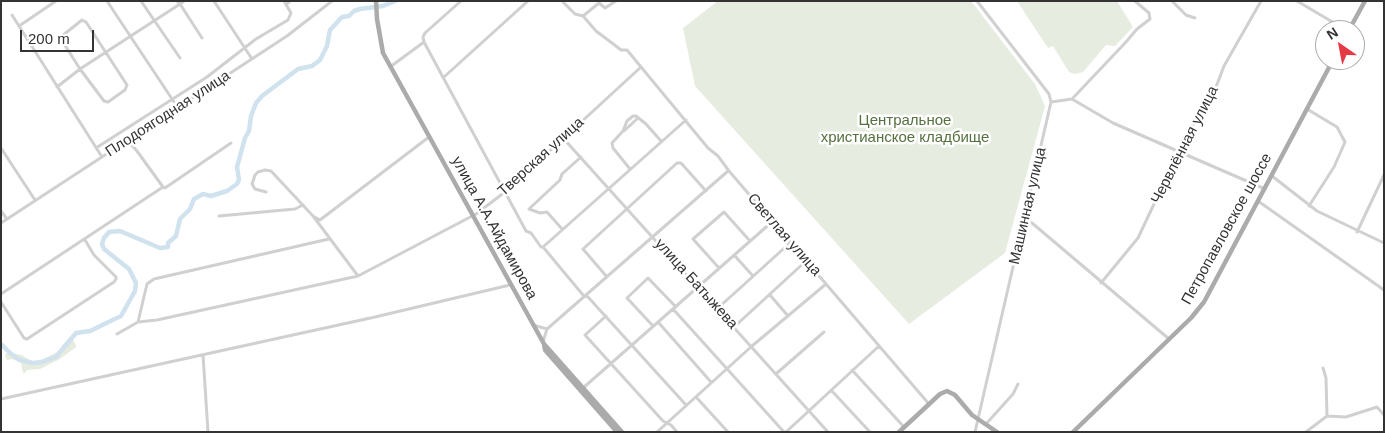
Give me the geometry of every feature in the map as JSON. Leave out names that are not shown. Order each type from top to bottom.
[{"type":"main road","name":"улица А.А.Айдамирова","points":[[376,1],[376,19],[380,45],[390,67],[547,349]]},
{"type":"main road","points":[[1355,20],[1365,1]]},
{"type":"main road","name":"Петропавловское шоссе","points":[[1073,432],[1191,318],[1204,302],[1328,70]]},
{"type":"main road","points":[[547,349],[622,432]]},
{"type":"main road","points":[[547,349],[617,432]]},
{"type":"main road","points":[[898,432],[940,394],[947,391],[955,395],[966,409],[997,432]]},
{"type":"street","points":[[19,26],[56,1]]},
{"type":"street","points":[[107,1],[178,108]]},
{"type":"street","points":[[141,1],[180,58]]},
{"type":"street","points":[[57,87],[105,52],[178,3],[184,1]]},
{"type":"street","points":[[214,1],[252,59]]},
{"type":"street","points":[[96,148],[207,77],[244,48],[290,17],[291,13],[285,3],[290,1]]},
{"type":"street","name":"Плодоягодная улица","points":[[1,223],[287,36],[332,1]]},
{"type":"street","points":[[461,1],[425,33],[424,42],[526,231],[531,233],[566,277],[606,316],[686,405]]},
{"type":"street","points":[[444,77],[528,1]]},
{"type":"street","name":"Светлая улица","points":[[562,1],[575,14],[583,16],[596,31],[621,50],[627,50],[708,148],[724,163],[728,171],[929,404]]},
{"type":"street","points":[[583,16],[599,3],[605,8],[616,1]]},
{"type":"street","points":[[977,1],[1049,94],[1051,102],[1072,99],[1111,121],[1264,189]]},
{"type":"street","points":[[1072,99],[1137,29],[1150,19],[1149,13],[1135,1]]},
{"type":"street","points":[[1172,1],[1186,15],[1195,18]]},
{"type":"street","name":"Червлённая улица","points":[[1101,283],[1138,238],[1186,136],[1216,87],[1224,66],[1261,1]]},
{"type":"street","points":[[1297,1],[1329,20]]},
{"type":"street","points":[[178,3],[202,38]]},
{"type":"street","points":[[12,15],[102,157]]},
{"type":"street","points":[[82,20],[86,22],[127,86],[125,90],[108,102],[104,101],[80,69],[61,37],[82,20]]},
{"type":"street","points":[[390,67],[424,42]]},
{"type":"street","name":"Тверская улица","points":[[138,322],[157,320],[358,276],[472,215],[505,192],[641,67]]},
{"type":"street","name":"Машинная улица","points":[[975,432],[1051,102]]},
{"type":"street","points":[[1307,109],[1337,128],[1345,142],[1334,167],[1309,206]]},
{"type":"street","points":[[630,169],[613,148],[612,144],[623,132],[627,122],[633,116],[638,118],[661,141]]},
{"type":"street","points":[[543,247],[686,120]]},
{"type":"street","points":[[313,216],[317,219],[323,218],[429,137]]},
{"type":"street","name":"улица Батыжева","points":[[563,138],[777,373],[828,432]]},
{"type":"street","points":[[127,140],[163,187]]},
{"type":"street","points":[[1,294],[163,187],[165,188],[231,142]]},
{"type":"street","points":[[1,148],[35,200]]},
{"type":"street","points":[[562,229],[547,212],[540,213],[529,209],[581,157]]},
{"type":"street","points":[[607,277],[583,249],[627,207],[679,162],[706,191]]},
{"type":"street","points":[[266,192],[255,189],[252,184],[255,175],[265,170],[271,172],[313,216],[358,276]]},
{"type":"street","points":[[543,343],[547,329],[728,171]]},
{"type":"street","points":[[1357,232],[1384,175]]},
{"type":"street","points":[[1272,176],[1309,206],[1330,219],[1384,244]]},
{"type":"street","points":[[1258,201],[1384,290]]},
{"type":"street","points":[[219,216],[295,209],[302,205]]},
{"type":"street","points":[[1,210],[7,219]]},
{"type":"street","points":[[719,268],[693,238],[724,212],[750,242]]},
{"type":"street","points":[[1024,220],[1032,223],[1169,339]]},
{"type":"street","points":[[583,388],[773,221]]},
{"type":"street","points":[[117,334],[138,322],[147,284],[154,279],[329,239]]},
{"type":"street","points":[[1,302],[25,339],[116,281],[116,277],[94,255],[85,240]]},
{"type":"street","points":[[718,308],[791,242]]},
{"type":"street","points":[[734,255],[753,276]]},
{"type":"street","points":[[734,327],[806,261]]},
{"type":"street","points":[[653,326],[627,298],[648,278],[785,432],[879,346]]},
{"type":"street","points":[[657,432],[752,346],[826,284]]},
{"type":"street","points":[[1,399],[420,307],[510,285]]},
{"type":"street","points":[[770,295],[788,316]]},
{"type":"street","points":[[606,316],[585,335],[663,421],[677,432]]},
{"type":"street","points":[[658,322],[711,382]]},
{"type":"street","points":[[533,325],[547,329]]},
{"type":"street","points":[[777,373],[824,332]]},
{"type":"street","points":[[203,355],[208,432]]},
{"type":"street","points":[[1323,368],[1326,378],[1327,416]]},
{"type":"street","points":[[852,370],[904,427]]},
{"type":"street","points":[[986,424],[1014,394],[1018,384]]},
{"type":"street","points":[[831,390],[870,432]]},
{"type":"street","points":[[696,397],[728,432]]},
{"type":"street","points":[[1306,432],[1327,416],[1346,417],[1377,407],[1383,414]]},
{"type":"green space","name":"Центральное христианское кладбище","points":[[718,1],[971,1],[1035,84],[1045,106],[1005,253],[909,324],[695,86],[683,28]]},
{"type":"green space","points":[[1017,1],[1117,1],[1133,27],[1115,46],[1106,45],[1083,72],[1075,74],[1069,72],[1053,46],[1048,48]]},
{"type":"green space","points":[[68,339],[73,340],[76,347],[60,359],[40,369],[27,370],[25,373],[23,373],[21,363],[12,359],[7,360],[5,355],[7,353],[22,355],[31,361],[39,361],[57,352]]},
{"type":"waterway","points":[[1,344],[20,360],[33,363],[42,362],[56,357],[76,333],[90,331],[121,316],[135,291],[136,283],[129,269],[104,249],[102,244],[109,232],[120,231],[160,248],[168,247],[168,243],[176,236],[180,219],[190,209],[194,199],[203,194],[211,196],[227,191],[237,184],[239,180],[237,167],[245,138],[249,131],[251,116],[256,103],[262,96],[298,69],[312,66],[320,60],[327,46],[330,30],[342,17],[349,16],[354,11],[360,9],[383,6],[395,1]]}]
